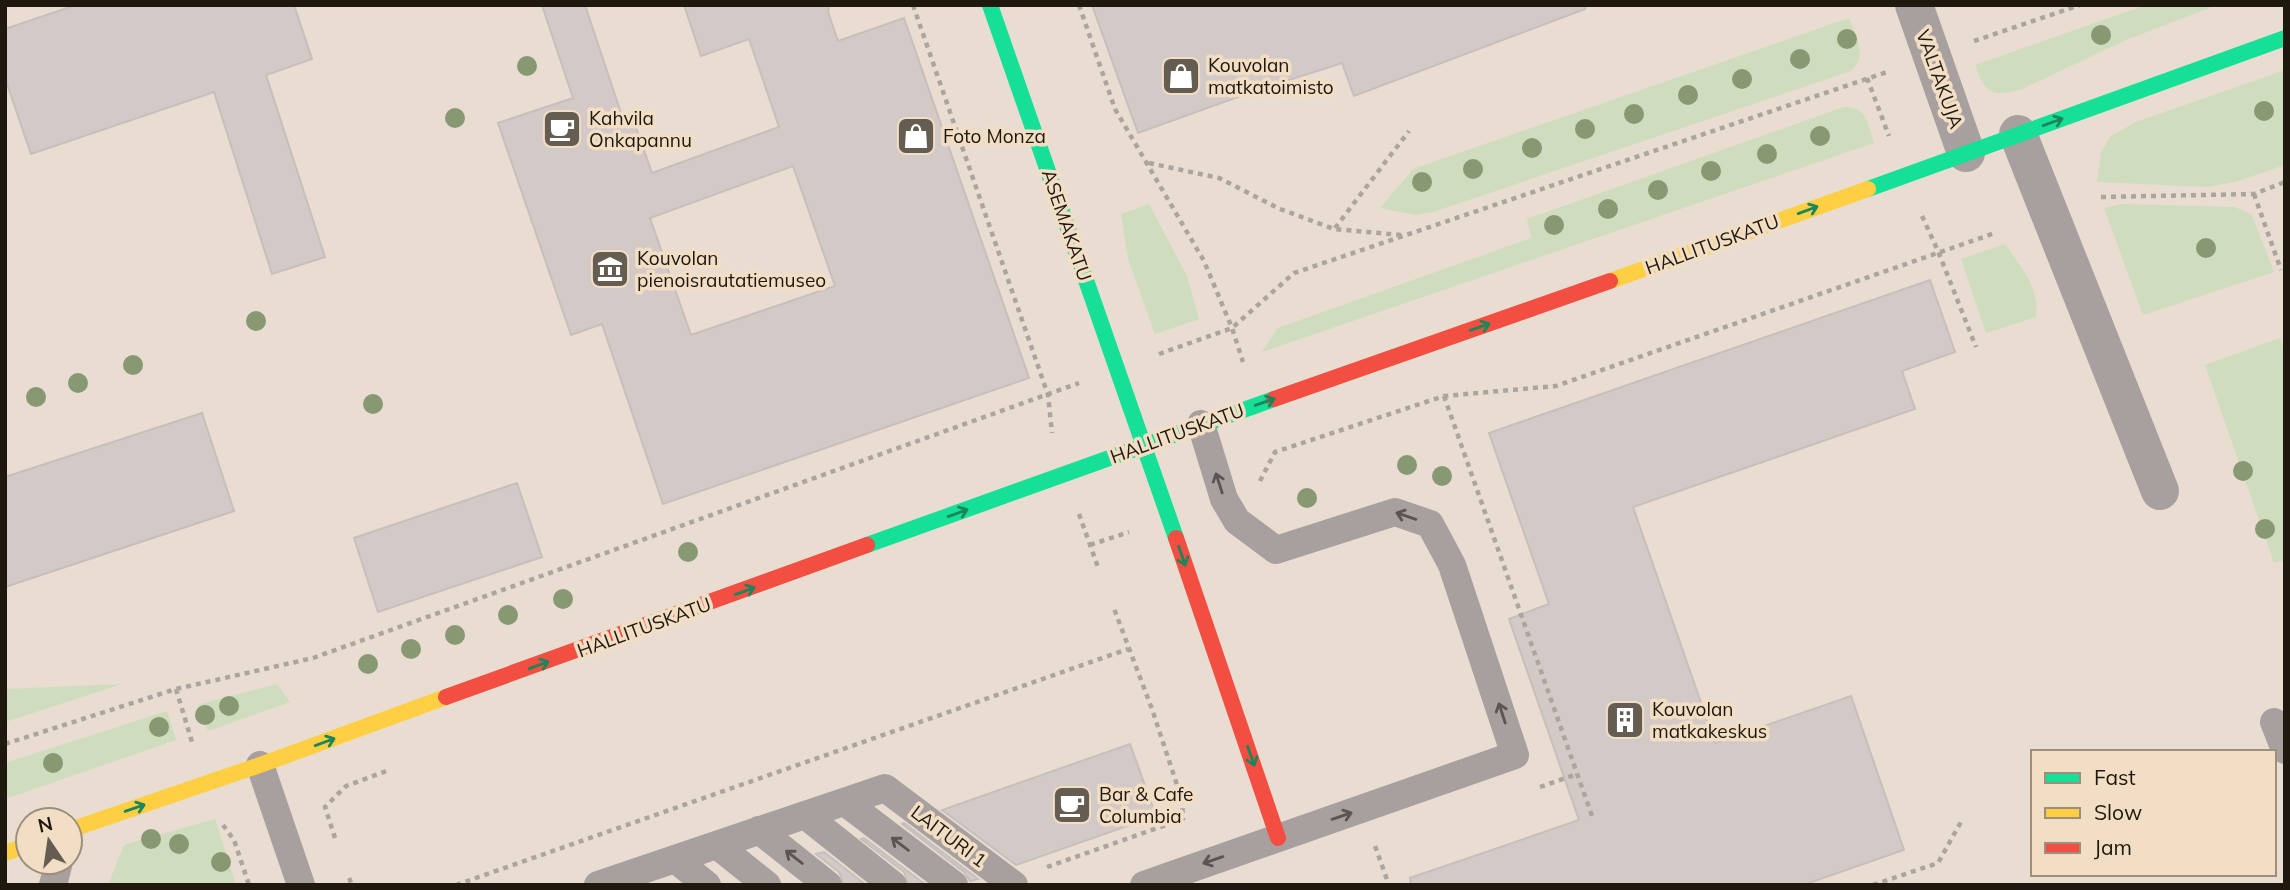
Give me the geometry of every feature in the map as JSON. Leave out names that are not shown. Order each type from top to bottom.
[{"type":"street","name":"ASEMAKATU","points":[[990,5],[1145,445],[1278,838]]},
{"type":"street","name":"VALTAKUJA","points":[[1913,5],[1966,153]]},
{"type":"street","name":"HALLITUSKATU","points":[[84,825],[261,765],[1201,424],[1619,278],[2285,38]]},
{"type":"street","points":[[2018,134],[2160,491]]},
{"type":"lane","points":[[1144,885],[1516,755],[1452,565],[1430,524],[1395,512],[1276,550],[1237,521],[1224,499],[1201,424]]},
{"type":"lane","points":[[2274,722],[2285,750]]},
{"type":"lane","points":[[261,765],[301,885]]},
{"type":"lane","name":"LAITURI 1","points":[[845,802],[885,788],[1026,878]]},
{"type":"lane","points":[[598,885],[643,878],[675,859],[845,802],[954,885]]},
{"type":"lane","points":[[805,815],[893,885]]},
{"type":"lane","points":[[759,830],[828,885]]},
{"type":"lane","points":[[717,845],[767,885]]},
{"type":"lane","points":[[675,859],[707,885]]},
{"type":"path","points":[[913,5],[1048,395],[1050,428]]},
{"type":"path","points":[[1079,5],[1115,109],[1204,261],[1232,327],[1242,360]]},
{"type":"path","points":[[1973,42],[2080,5]]},
{"type":"path","points":[[1175,348],[1232,327],[1294,273],[1883,73]]},
{"type":"path","points":[[1867,78],[1889,137]]},
{"type":"path","points":[[1334,229],[1409,131]]},
{"type":"path","points":[[1148,162],[1219,178],[1280,209],[1334,229],[1402,235]]},
{"type":"path","points":[[2101,197],[2254,194],[2285,182]]},
{"type":"path","points":[[2254,194],[2281,270]]},
{"type":"path","points":[[1919,209],[1976,348]]},
{"type":"path","points":[[1257,487],[1275,452],[1444,397],[1556,386],[1995,233]]},
{"type":"path","points":[[5,744],[176,689],[313,658],[1082,382]]},
{"type":"path","points":[[1444,397],[1592,816]]},
{"type":"path","points":[[1080,518],[1099,570]]},
{"type":"path","points":[[1026,878],[1183,819],[1182,800],[1152,709],[1113,606]]},
{"type":"path","points":[[456,885],[1128,649]]},
{"type":"path","points":[[853,746],[863,754]]},
{"type":"path","points":[[1564,779],[1577,774]]},
{"type":"path","points":[[325,807],[335,838]]},
{"type":"path","points":[[1873,885],[1938,863],[1962,820]]},
{"type":"path","points":[[1375,846],[1389,885]]},
{"type":"path","points":[[349,878],[352,885]]},
{"type":"green space","points":[[2146,5],[2217,5],[2126,40],[2012,92],[1991,91],[1982,82],[1975,65]]},
{"type":"green space","points":[[1849,18],[1860,52],[1851,71],[1433,212],[1415,215],[1380,208],[1413,169]]},
{"type":"green space","points":[[2285,70],[2285,165],[2238,181],[2208,187],[2097,182],[2101,152],[2111,136],[2136,122]]},
{"type":"green space","points":[[1844,107],[1852,107],[1862,113],[1874,143],[1262,352],[1278,328],[1531,238],[1527,219]]},
{"type":"green space","points":[[1149,204],[1187,276],[1199,319],[1155,334],[1128,259],[1121,214]]},
{"type":"green space","points":[[2121,204],[2235,207],[2252,215],[2274,272],[2143,315],[2104,208]]},
{"type":"green space","points":[[2005,244],[2032,287],[2036,317],[1986,333],[1961,259]]},
{"type":"green space","points":[[2280,338],[2285,351],[2285,560],[2274,563],[2205,365]]},
{"type":"green space","points":[[122,684],[5,722],[5,689]]},
{"type":"green space","points":[[277,684],[290,702],[208,731],[197,705]]},
{"type":"green space","points":[[167,711],[176,740],[5,799],[5,763]]},
{"type":"green space","points":[[215,819],[236,885],[108,885],[124,845]]},
{"type":"building","points":[[76,5],[294,5],[312,59],[266,75],[325,257],[272,274],[214,92],[31,154],[5,78],[5,29]]},
{"type":"building","points":[[542,5],[585,5],[622,116],[631,113],[652,173],[779,127],[749,39],[701,56],[684,5],[829,5],[828,12],[838,41],[904,18],[1029,378],[663,504],[602,324],[571,335],[498,123],[573,98]],"holes":[[[793,166],[835,286],[691,335],[650,218]]]},
{"type":"building","points":[[1092,5],[1585,5],[1585,9],[1354,96],[1342,63],[1138,133]]},
{"type":"building","points":[[1930,280],[1955,352],[1902,371],[1915,409],[1633,507],[1715,743],[1851,696],[1904,850],[1803,885],[1411,885],[1410,878],[1579,820],[1509,619],[1549,604],[1489,433]]},
{"type":"building","points":[[202,413],[234,511],[5,587],[5,477]]},
{"type":"building","points":[[517,483],[542,557],[378,612],[354,538]]},
{"type":"building","name":"Bar & Cafe Columbia","points":[[1130,744],[1156,816],[1016,865],[942,810]]},
{"type":"building","points":[[902,824],[978,879],[970,881],[964,872]]},
{"type":"building","points":[[864,838],[926,885],[909,885],[904,872],[861,839]]},
{"type":"building","points":[[824,852],[866,885],[844,885],[839,872],[816,854]]},
{"type":"traffic: fast","points":[[990,5],[1176,538]]},
{"type":"traffic: fast","points":[[1868,189],[2285,38]]},
{"type":"traffic: fast","points":[[867,545],[1274,399]]},
{"type":"traffic: slow","points":[[1610,281],[1868,189]]},
{"type":"traffic: slow","points":[[84,825],[446,697]]},
{"type":"traffic: slow","points":[[5,853],[14,850]]},
{"type":"traffic: jam","points":[[1274,399],[1610,281]]},
{"type":"traffic: jam","points":[[1176,538],[1278,838]]},
{"type":"traffic: jam","points":[[446,697],[867,545]]},
{"type":"place","name":"Kouvolan matkatoimisto","points":[[1181,76]]},
{"type":"place","name":"Kahvila Onkapannu","points":[[562,129]]},
{"type":"place","name":"Foto Monza","points":[[916,136]]},
{"type":"place","name":"Kouvolan pienoisrautatiemuseo","points":[[610,269]]},
{"type":"place","name":"Kouvolan matkakeskus","points":[[1625,720]]},
{"type":"place","name":"Bar & Cafe Columbia","points":[[1072,805]]}]
